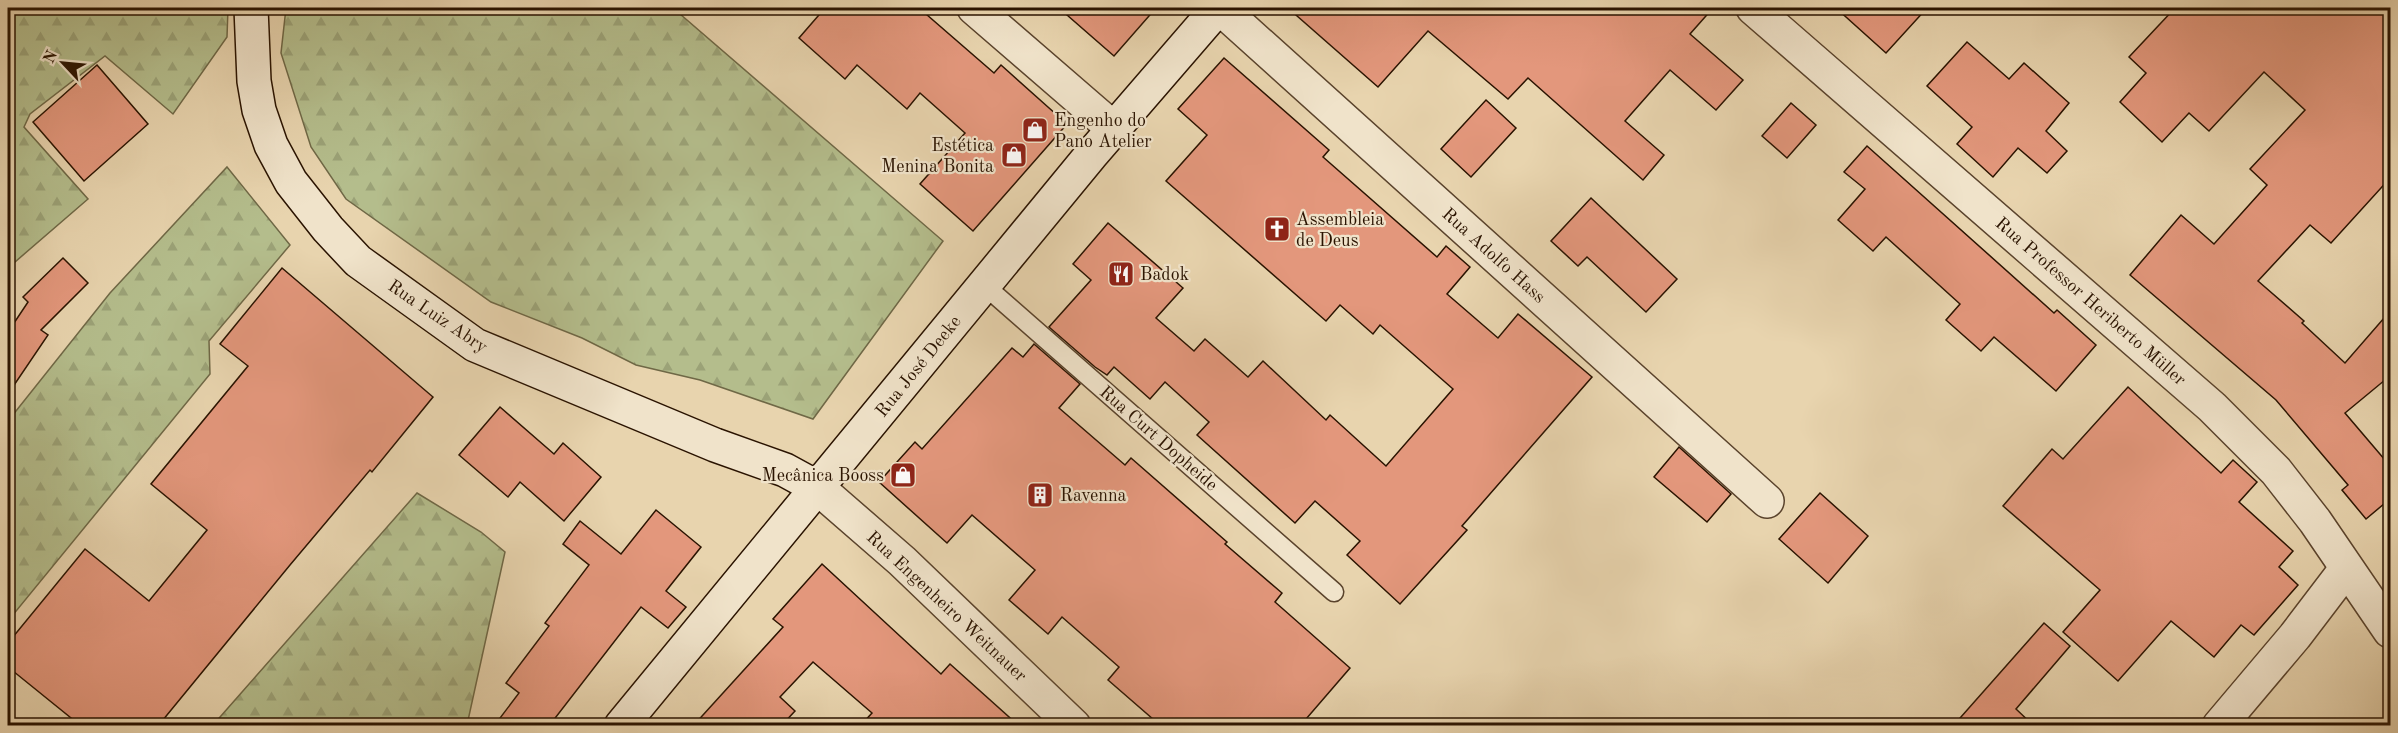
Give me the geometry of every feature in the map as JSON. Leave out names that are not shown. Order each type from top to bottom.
[{"type":"street","name":"Rua Luiz Abry","points":[[251,8],[254,81],[259,110],[271,145],[291,182],[328,229],[358,261],[475,345],[716,445],[785,470],[818,488]]},
{"type":"street","points":[[974,8],[1114,129]]},
{"type":"street","name":"Rua José Deeke","points":[[621,726],[984,285],[1219,8]]},
{"type":"street","name":"Rua Adolfo Hass","points":[[1219,8],[1767,501]]},
{"type":"street","name":"Rua Professor Heriberto Müller","points":[[1753,8],[2212,406],[2276,471],[2315,521],[2391,631]]},
{"type":"street","name":"Rua Engenheiro Weitnauer","points":[[818,488],[902,561],[1074,726]]},
{"type":"street","points":[[2219,726],[2295,636],[2346,569]]},
{"type":"lane","name":"Rua Curt Dopheide","points":[[984,285],[1335,592]]},
{"type":"green space","points":[[8,8],[228,8],[227,37],[173,114],[105,56],[30,114],[24,127],[88,199],[8,268]]},
{"type":"green space","points":[[286,8],[673,8],[943,241],[813,419],[700,380],[636,365],[582,338],[491,302],[346,199],[311,147],[281,53]]},
{"type":"green space","points":[[227,167],[290,245],[209,341],[210,374],[8,621],[8,421],[110,293]]},
{"type":"green space","points":[[417,493],[481,532],[505,552],[467,725],[213,725]]},
{"type":"building","points":[[825,8],[919,8],[994,73],[1001,65],[1067,124],[973,231],[920,184],[965,133],[920,93],[907,109],[857,65],[845,79],[799,38]]},
{"type":"building","points":[[1059,8],[1156,8],[1114,56]]},
{"type":"building","points":[[1288,8],[1713,8],[1690,34],[1743,80],[1716,110],[1670,70],[1625,121],[1664,155],[1643,180],[1528,78],[1508,99],[1428,31],[1378,87]]},
{"type":"building","points":[[1836,8],[1927,8],[1886,53]]},
{"type":"building","points":[[2175,8],[2391,8],[2391,177],[2331,243],[2310,225],[2258,281],[2304,321],[2302,323],[2345,363],[2391,310],[2391,375],[2345,413],[2391,467],[2391,498],[2366,519],[2342,490],[2348,485],[2276,400],[2130,275],[2181,215],[2214,244],[2267,185],[2250,169],[2305,110],[2264,72],[2209,131],[2189,113],[2162,142],[2120,102],[2146,73],[2129,57]]},
{"type":"building","points":[[1967,42],[2009,79],[2024,63],[2069,103],[2046,131],[2067,151],[2047,173],[2018,148],[1993,177],[1957,144],[1972,127],[1927,86]]},
{"type":"building","points":[[1224,58],[1329,150],[1323,157],[1437,257],[1446,246],[1470,267],[1447,294],[1498,338],[1518,314],[1592,377],[1462,526],[1467,530],[1400,604],[1347,555],[1360,541],[1315,501],[1295,523],[1197,435],[1209,422],[1165,382],[1150,399],[1114,367],[1107,375],[1095,367],[1049,327],[1091,280],[1073,264],[1108,223],[1183,288],[1156,318],[1194,351],[1205,339],[1248,377],[1263,361],[1326,420],[1330,415],[1386,466],[1453,389],[1380,325],[1373,334],[1340,305],[1326,321],[1166,181],[1207,135],[1178,109]]},
{"type":"building","points":[[97,65],[148,124],[84,181],[33,122]]},
{"type":"building","points":[[1486,100],[1516,128],[1471,177],[1441,149]]},
{"type":"building","points":[[1791,103],[1816,125],[1787,158],[1762,136]]},
{"type":"building","points":[[1867,146],[2054,313],[2057,310],[2096,345],[2056,391],[1994,337],[1981,351],[1946,320],[1960,304],[1886,237],[1873,251],[1838,220],[1865,189],[1844,172]]},
{"type":"building","points":[[1591,198],[1677,279],[1646,312],[1587,257],[1578,266],[1551,241]]},
{"type":"building","points":[[63,258],[88,283],[41,330],[48,335],[8,394],[8,332],[28,302],[23,297]]},
{"type":"building","points":[[282,268],[433,397],[372,472],[370,470],[290,565],[158,726],[81,726],[8,667],[8,643],[85,549],[149,601],[207,530],[151,484],[248,366],[220,344]]},
{"type":"building","points":[[1034,344],[1080,384],[1059,408],[1125,465],[1131,458],[1227,542],[1225,544],[1282,593],[1275,602],[1350,668],[1300,726],[1161,726],[1108,680],[1119,667],[1062,617],[1048,634],[1009,600],[1035,570],[972,515],[947,543],[879,482],[915,442],[922,449],[1012,348],[1023,357]]},
{"type":"building","points":[[2128,387],[2221,473],[2233,460],[2257,482],[2239,502],[2293,551],[2279,567],[2298,585],[2254,635],[2241,625],[2214,657],[2171,621],[2118,681],[2063,632],[2100,590],[2003,506],[2052,449],[2063,459]]},
{"type":"building","points":[[500,407],[554,454],[563,443],[601,477],[564,521],[520,482],[508,497],[459,455]]},
{"type":"building","points":[[1679,447],[1731,494],[1707,522],[1654,477]]},
{"type":"building","points":[[1820,493],[1868,536],[1828,583],[1779,539]]},
{"type":"building","points":[[656,510],[701,547],[666,591],[686,607],[668,628],[641,607],[549,726],[494,726],[519,693],[506,683],[549,626],[545,623],[589,565],[563,544],[580,521],[621,554]]},
{"type":"building","points":[[822,564],[941,674],[950,664],[1019,726],[860,726],[872,713],[813,662],[780,697],[795,711],[781,726],[693,726],[783,627],[773,619]]},
{"type":"building","points":[[2044,623],[2070,646],[2016,709],[2034,726],[1953,726]]},
{"type":"place","name":"Engenho do Pano Atelier","points":[[1035,130]]},
{"type":"place","name":"Estética Menina Bonita","points":[[1014,155]]},
{"type":"place","name":"Assembleia de Deus","points":[[1277,229]]},
{"type":"place","name":"Badok","points":[[1121,274]]},
{"type":"place","name":"Mecânica Booss","points":[[903,475]]},
{"type":"place","name":"Ravenna","points":[[1040,495]]}]
